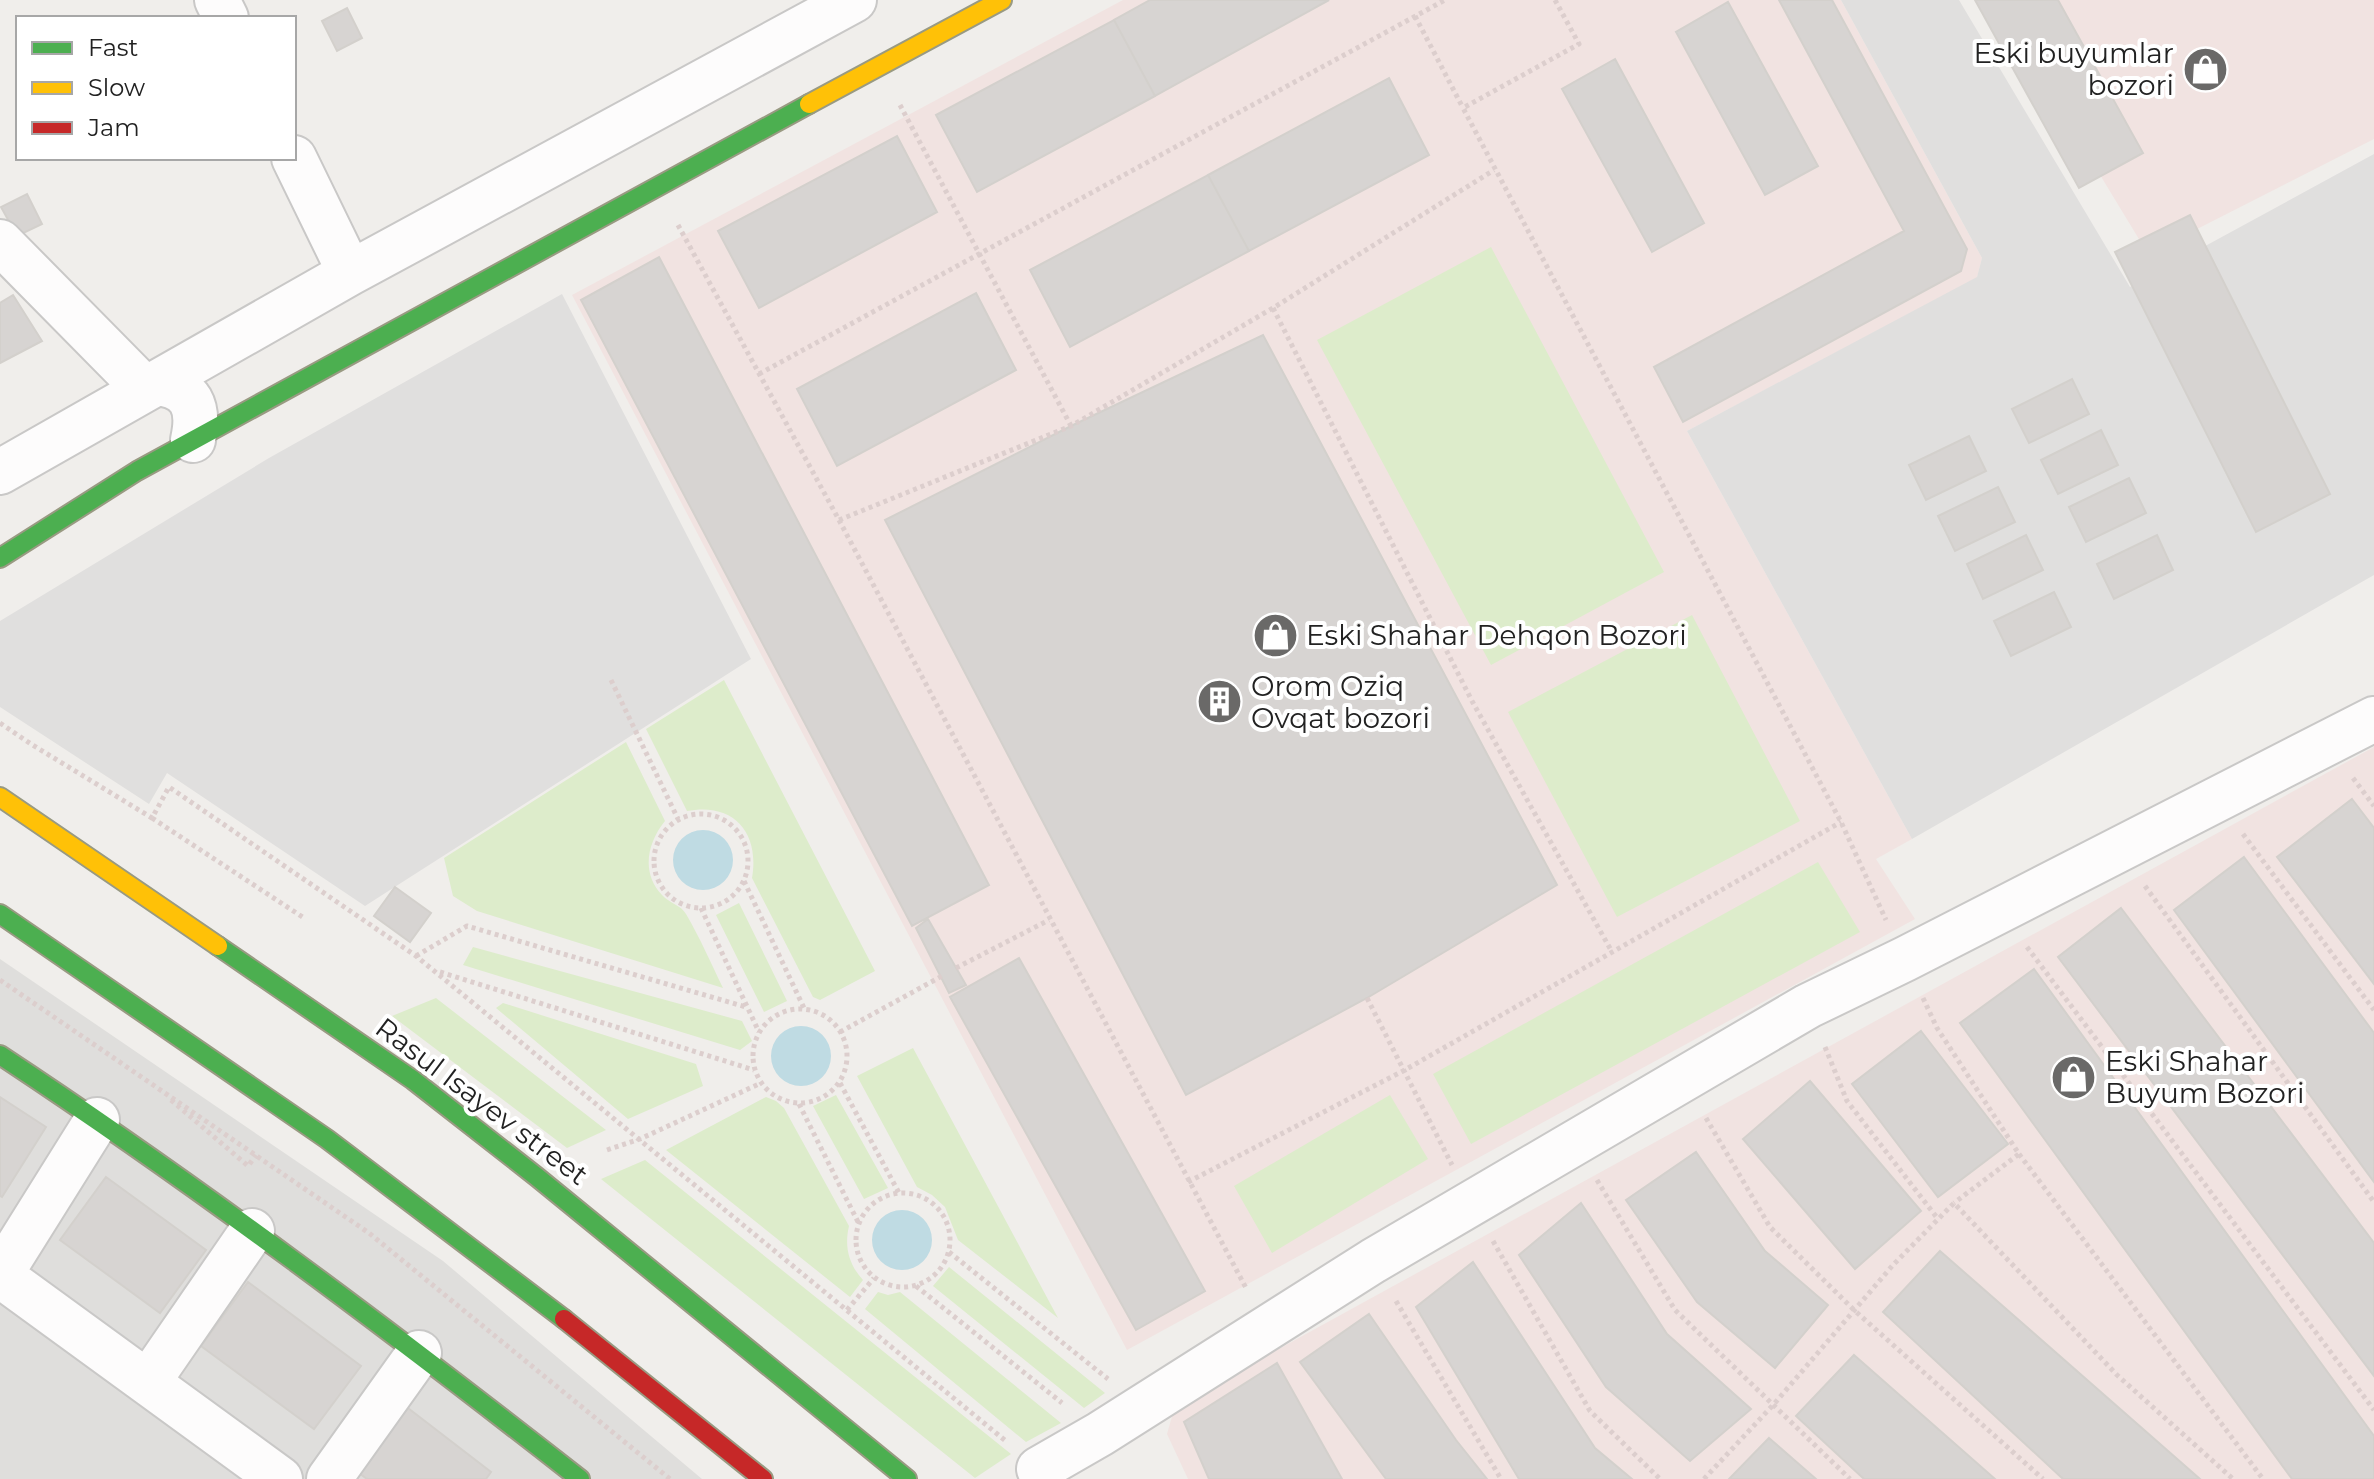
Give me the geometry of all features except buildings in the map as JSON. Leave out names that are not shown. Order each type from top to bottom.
[{"type":"main road","points":[[0,558],[137,471],[1002,0]]},
{"type":"main road","name":"Rasul Isayev street","points":[[0,797],[413,1080],[537,1177],[907,1479]]},
{"type":"main road","points":[[0,914],[220,1063],[372,1171],[522,1285],[763,1479]]},
{"type":"main road","points":[[0,1055],[97,1120],[419,1353],[559,1473]]},
{"type":"street","points":[[0,472],[829,6]]},
{"type":"street","points":[[295,160],[350,273]]},
{"type":"street","points":[[0,242],[150,386],[173,385],[186,393],[194,407],[197,423],[193,440]]},
{"type":"street","points":[[1039,1469],[1100,1434],[1373,1261],[1808,1006],[2374,719]]},
{"type":"street","points":[[97,1120],[0,1275],[280,1479]]},
{"type":"street","points":[[148,1382],[252,1231]]},
{"type":"street","points":[[329,1479],[419,1353]]},
{"type":"path","points":[[759,374],[1445,0]]},
{"type":"path","points":[[1463,108],[1579,44],[1555,0]]},
{"type":"path","points":[[1415,16],[1841,822],[1937,1028],[2019,1154],[2263,1479]]},
{"type":"path","points":[[878,65],[1071,426]]},
{"type":"path","points":[[839,520],[1071,426],[1273,308],[1494,170]]},
{"type":"path","points":[[656,186],[839,520],[1267,1328]]},
{"type":"path","points":[[1273,308],[1472,701],[1612,952]]},
{"type":"path","points":[[611,680],[678,819]]},
{"type":"path","points":[[0,723],[304,918]]},
{"type":"path","points":[[152,818],[169,787],[416,956],[1039,1469]]},
{"type":"path","points":[[2217,799],[2374,1010]]},
{"type":"path","points":[[694,813],[710,813],[725,819],[738,829],[746,843],[749,860],[744,881],[740,890],[715,906],[686,906],[673,899],[656,875],[654,858],[657,842],[678,819],[694,813]]},
{"type":"path","points":[[1188,1182],[1403,1071],[1841,822]]},
{"type":"path","points":[[2118,849],[2374,1202]]},
{"type":"path","points":[[744,881],[805,1009]]},
{"type":"path","points":[[701,908],[759,1032]]},
{"type":"path","points":[[1999,909],[2374,1410]]},
{"type":"path","points":[[956,968],[1049,920]]},
{"type":"path","points":[[416,956],[467,926],[746,1007]]},
{"type":"path","points":[[435,971],[754,1070]]},
{"type":"path","points":[[840,1032],[942,976]]},
{"type":"path","points":[[0,980],[369,1233],[670,1479]]},
{"type":"path","points":[[1367,998],[1472,1203],[1590,1411],[1660,1479]]},
{"type":"path","points":[[1808,1006],[1847,1101],[1938,1219]]},
{"type":"path","points":[[805,1009],[823,1015],[836,1025],[848,1055],[840,1082],[827,1096],[799,1104],[771,1094],[754,1070],[752,1054],[759,1032],[777,1014],[805,1009]]},
{"type":"path","points":[[1683,1079],[1770,1227],[1854,1310],[2043,1479]]},
{"type":"path","points":[[840,1082],[899,1193]]},
{"type":"path","points":[[607,1150],[640,1139],[761,1083]]},
{"type":"path","points":[[167,1097],[248,1166],[256,1155]]},
{"type":"path","points":[[799,1104],[858,1222]]},
{"type":"path","points":[[1575,1142],[1675,1310],[1850,1479]]},
{"type":"path","points":[[1704,1479],[1938,1219],[1954,1203],[2019,1154]]},
{"type":"path","points":[[899,1193],[912,1193],[927,1199],[939,1209],[948,1223],[950,1239],[949,1252],[941,1269],[930,1280],[902,1288],[887,1285],[863,1268],[855,1238],[858,1222],[867,1208],[879,1198],[899,1193]]},
{"type":"path","points":[[1954,1203],[2117,1375],[2233,1479]]},
{"type":"path","points":[[949,1252],[1143,1407]]},
{"type":"path","points":[[1373,1261],[1501,1479]]},
{"type":"path","points":[[847,1310],[874,1278]]},
{"type":"path","points":[[916,1286],[1100,1434]]},
{"type":"shaded area","name":"Eski Shahar Dehqon Bozori","points":[[1123,0],[1841,0],[1982,258],[1977,278],[1687,431],[1912,839],[1876,859],[1915,919],[1127,1350],[572,295]]},
{"type":"shaded area","points":[[1841,0],[1959,0],[2130,287],[2374,154],[2374,575],[1912,839],[1687,431],[1977,277],[1982,258]]},
{"type":"shaded area","name":"Eski buyumlar bozori","points":[[1994,0],[2374,0],[2374,139],[2148,254]]},
{"type":"shaded area","points":[[562,294],[751,659],[365,906],[167,773],[149,804],[0,707],[0,621],[269,458]]},
{"type":"shaded area","name":"Eski Shahar Buyum Bozori","points":[[2374,747],[2374,1479],[1188,1479],[1167,1434],[1175,1406]]},
{"type":"shaded area","points":[[0,959],[443,1261],[702,1479],[0,1479]]},
{"type":"green space","points":[[1491,247],[1664,572],[1491,665],[1317,340]]},
{"type":"green space","points":[[1692,615],[1800,821],[1617,917],[1508,712]]},
{"type":"green space","points":[[724,680],[875,971],[820,1000],[813,997],[752,878],[752,847],[747,834],[730,816],[718,811],[687,811],[646,729]]},
{"type":"green space","points":[[626,742],[665,821],[651,848],[651,877],[662,895],[686,914],[723,988],[477,911],[453,896],[444,858]]},
{"type":"green space","points":[[1818,862],[1860,932],[1471,1144],[1433,1074]]},
{"type":"green space","points":[[739,903],[787,1001],[764,1012],[716,915]]},
{"type":"green space","points":[[473,947],[742,1021],[752,1041],[740,1050],[463,965]]},
{"type":"green space","points":[[436,998],[606,1130],[567,1148],[392,1016]]},
{"type":"green space","points":[[503,1003],[696,1064],[703,1086],[628,1119],[496,1008]]},
{"type":"green space","points":[[913,1048],[1058,1318],[958,1240],[945,1207],[917,1187],[857,1076]]},
{"type":"green space","points":[[836,1095],[888,1188],[864,1199],[813,1106]]},
{"type":"green space","points":[[1390,1095],[1428,1159],[1272,1253],[1234,1186]]},
{"type":"green space","points":[[766,1097],[784,1108],[849,1226],[849,1255],[863,1280],[850,1297],[666,1150]]},
{"type":"green space","points":[[645,1160],[1011,1454],[975,1478],[601,1179]]},
{"type":"green space","points":[[949,1267],[1105,1393],[1084,1408],[933,1286]]},
{"type":"green space","points":[[878,1292],[888,1295],[900,1292],[1061,1423],[1026,1442],[865,1309]]},
{"type":"water","points":[[703,830],[714,832],[724,839],[731,849],[731,871],[724,881],[714,888],[703,890],[692,888],[682,881],[675,871],[673,860],[675,849],[682,839],[692,832]]},
{"type":"water","points":[[801,1026],[812,1028],[822,1035],[829,1045],[829,1067],[822,1077],[812,1084],[801,1086],[790,1084],[780,1077],[773,1067],[771,1056],[773,1045],[780,1035],[790,1028]]},
{"type":"water","points":[[902,1210],[913,1212],[923,1219],[930,1229],[930,1251],[923,1261],[913,1268],[902,1270],[891,1268],[881,1261],[874,1251],[872,1240],[874,1229],[881,1219],[891,1212]]},
{"type":"traffic: fast","points":[[0,558],[137,471],[809,104]]},
{"type":"traffic: fast","points":[[0,914],[327,1139],[564,1319]]},
{"type":"traffic: fast","points":[[218,946],[413,1080],[537,1177],[907,1479]]},
{"type":"traffic: fast","points":[[0,1055],[294,1261],[580,1479]]},
{"type":"traffic: slow","points":[[809,104],[1002,0]]},
{"type":"traffic: slow","points":[[0,797],[218,946]]},
{"type":"traffic: jam","points":[[564,1319],[763,1479]]},
{"type":"place","name":"Eski buyumlar bozori","points":[[2205,69]]},
{"type":"place","name":"Eski Shahar Dehqon Bozori","points":[[1275,635]]},
{"type":"place","name":"Orom Oziq Ovqat bozori","points":[[1220,702]]},
{"type":"place","name":"Eski Shahar Buyum Bozori","points":[[2074,1077]]}]
